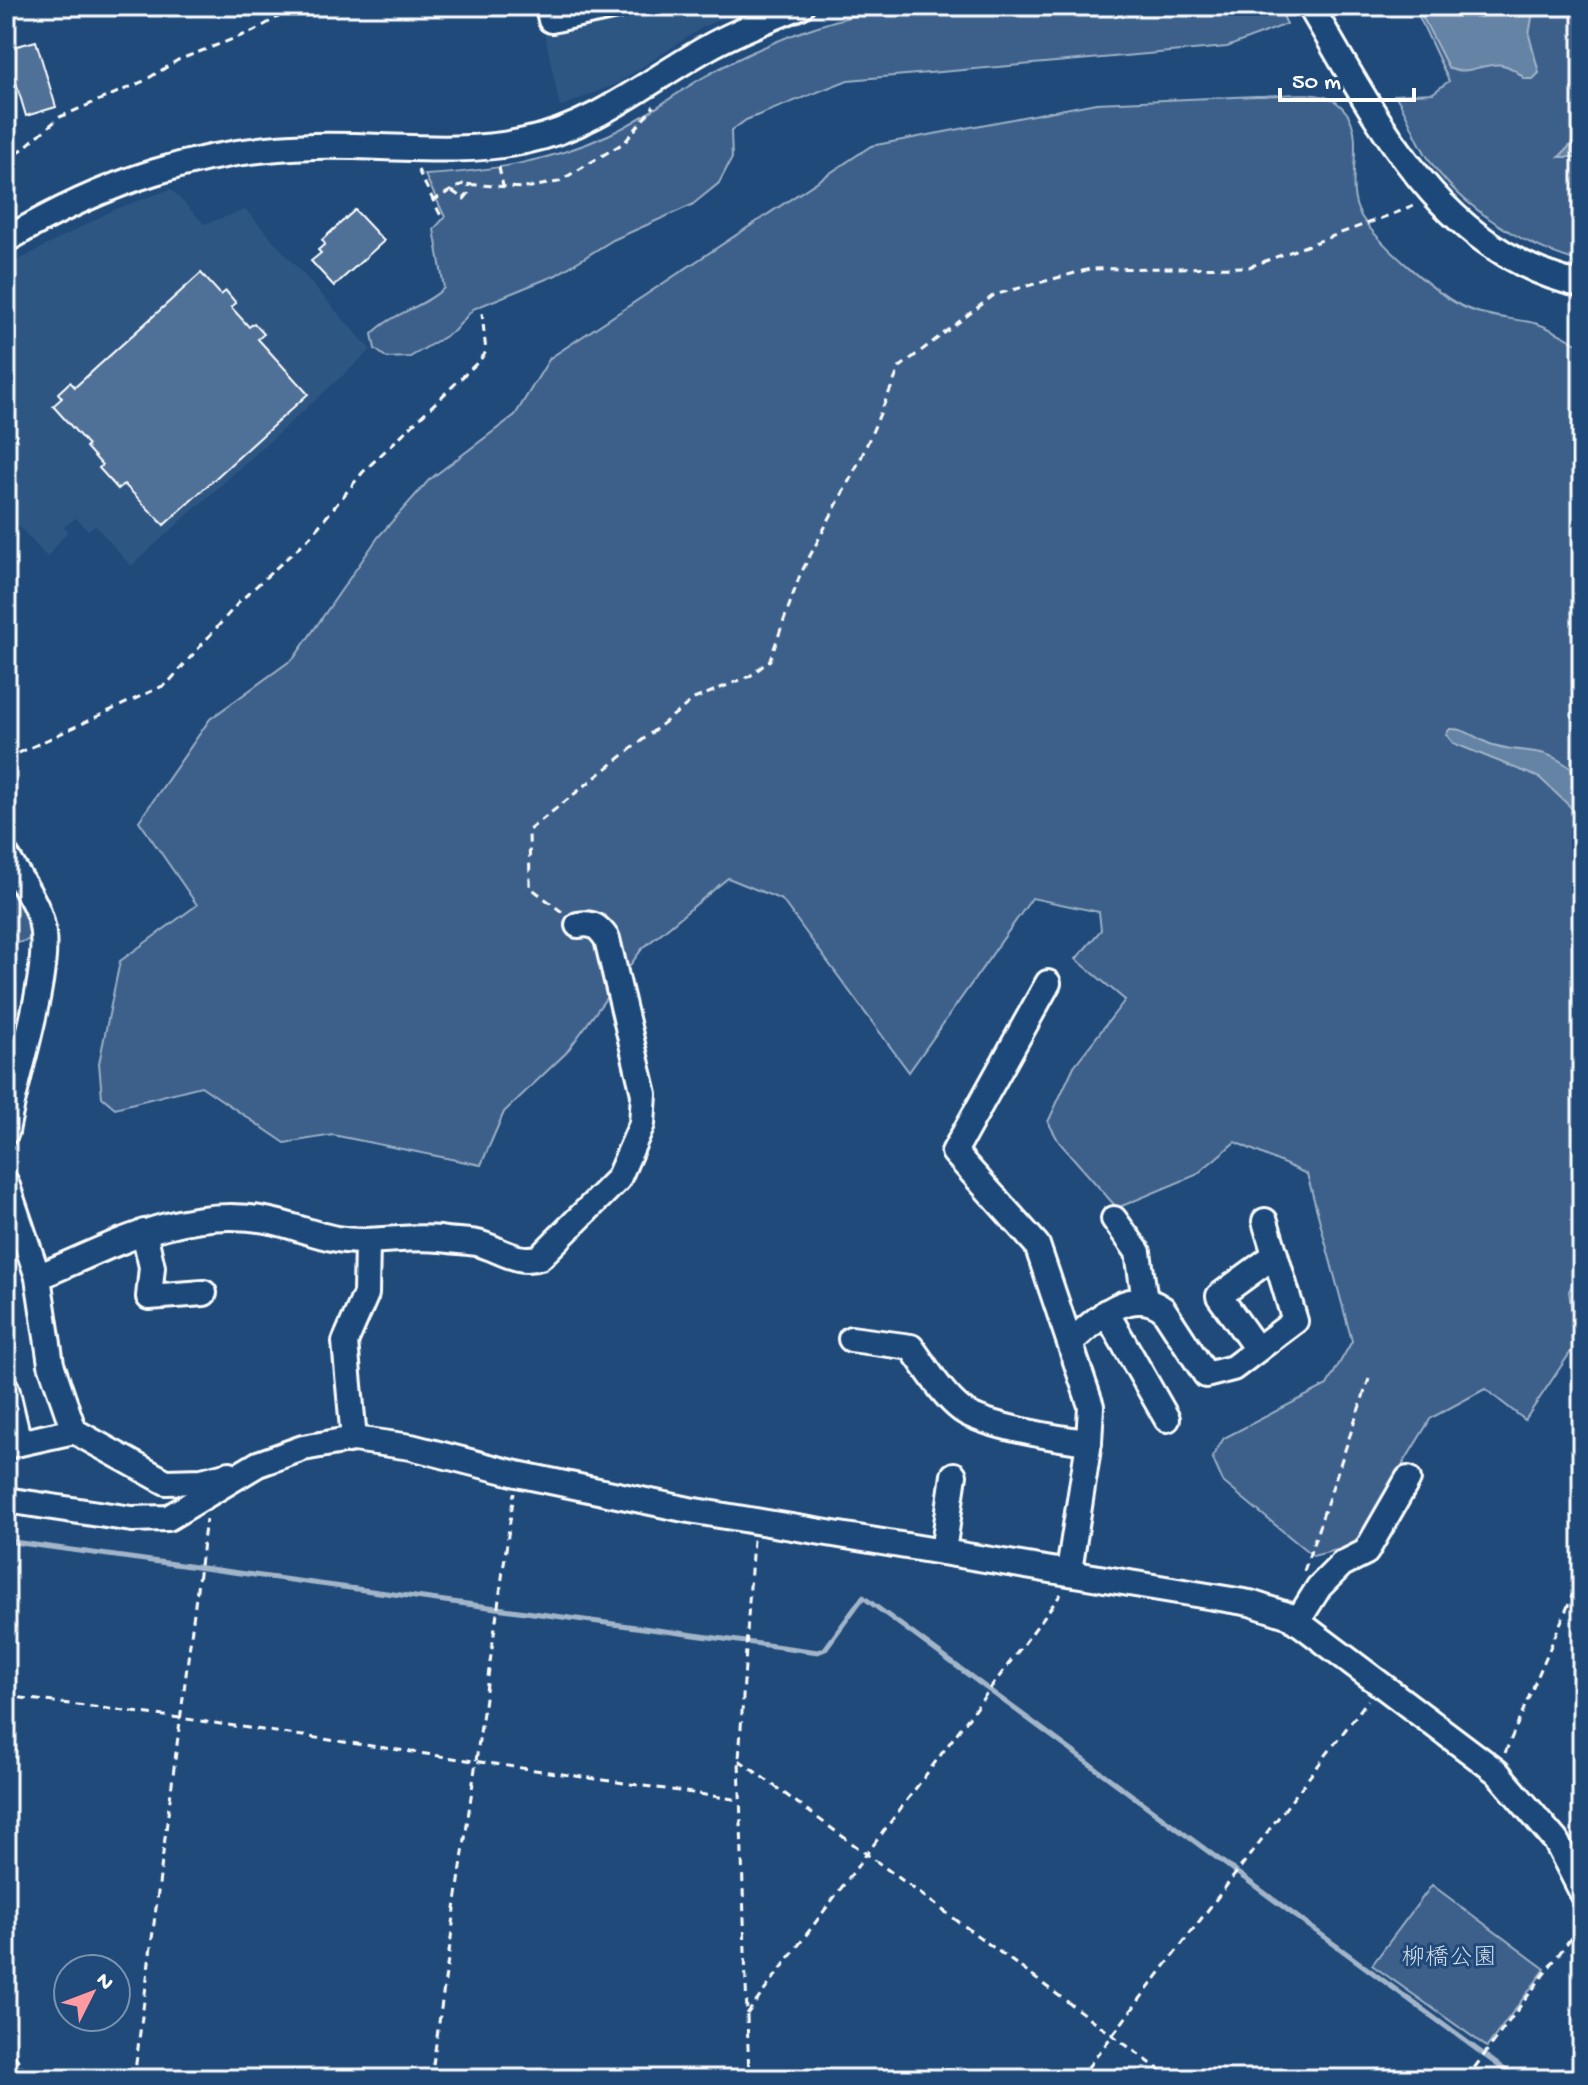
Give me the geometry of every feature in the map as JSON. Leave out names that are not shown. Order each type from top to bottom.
[{"type":"street","points":[[548,6],[551,20],[616,6]]},
{"type":"street","points":[[6,240],[99,189],[175,164],[243,151],[315,146],[453,150],[527,141],[598,114],[707,48],[801,6]]},
{"type":"street","points":[[1310,6],[1396,150],[1443,208],[1500,251],[1582,285]]},
{"type":"street","points":[[6,855],[39,916],[44,934],[39,978],[6,1132]]},
{"type":"street","points":[[38,1277],[144,1232],[179,1221],[227,1216],[267,1220],[337,1239],[367,1242],[415,1236],[478,1244],[530,1261],[540,1257],[618,1179],[642,1124],[644,1094],[607,939],[599,927],[578,925]]},
{"type":"street","points":[[1048,983],[954,1152],[1037,1245],[1072,1341],[1091,1406],[1073,1572]]},
{"type":"street","points":[[6,1183],[38,1277],[51,1364],[74,1431]]},
{"type":"street","points":[[1114,1219],[1138,1252],[1145,1301]]},
{"type":"street","points":[[1072,1341],[1106,1312],[1145,1301],[1163,1309],[1206,1375],[1233,1368],[1295,1321],[1265,1221]]},
{"type":"street","points":[[144,1232],[152,1267],[149,1297],[204,1293]]},
{"type":"street","points":[[354,1439],[345,1342],[366,1294],[367,1242]]},
{"type":"street","points":[[1257,1349],[1219,1296],[1275,1255]]},
{"type":"street","points":[[1106,1312],[1167,1419]]},
{"type":"street","points":[[851,1339],[911,1347],[959,1408],[973,1417],[1041,1436],[1089,1442]]},
{"type":"street","points":[[6,1388],[13,1444],[74,1431],[166,1482],[202,1481],[248,1470],[303,1448],[354,1439],[411,1447],[517,1474],[754,1521],[1250,1603],[1297,1622],[1497,1772],[1556,1841],[1582,1892]]},
{"type":"street","points":[[6,1500],[153,1519],[168,1518],[248,1470]]},
{"type":"street","points":[[943,1552],[954,1475]]},
{"type":"street","points":[[1297,1622],[1319,1587],[1342,1564],[1366,1552],[1408,1479]]},
{"type":"path","points":[[6,163],[60,117],[144,81],[178,60],[254,31],[297,6]]},
{"type":"path","points":[[432,201],[469,183],[546,186],[566,178],[634,135],[655,104]]},
{"type":"path","points":[[498,163],[503,186]]},
{"type":"path","points":[[418,170],[441,216]]},
{"type":"path","points":[[452,190],[457,197],[464,199],[469,183]]},
{"type":"path","points":[[578,925],[530,887],[529,830],[694,699],[750,676],[770,660],[800,575],[861,458],[900,367],[994,295],[1090,269],[1249,267],[1417,205]]},
{"type":"path","points":[[6,759],[167,684],[240,601],[310,537],[363,472],[479,361],[486,352],[482,313]]},
{"type":"path","points":[[1304,1571],[1369,1379]]},
{"type":"path","points":[[431,2079],[495,1610],[517,1474]]},
{"type":"path","points":[[134,2079],[209,1494]]},
{"type":"path","points":[[749,2079],[739,1760],[754,1521]]},
{"type":"path","points":[[747,2014],[1073,1572]]},
{"type":"path","points":[[1497,1772],[1582,1573]]},
{"type":"path","points":[[1079,2079],[1380,1684]]},
{"type":"path","points":[[6,1696],[474,1759],[740,1800]]},
{"type":"path","points":[[739,1760],[1172,2079]]},
{"type":"path","points":[[1466,2079],[1582,1923]]},
{"type":"path","points":[[6,2043],[31,2079]]},
{"type":"shaded area","points":[[539,6],[746,6],[703,27],[616,84],[560,107]]},
{"type":"shaded area","points":[[1417,6],[1534,6],[1529,35],[1539,73],[1533,79],[1525,79],[1505,65],[1496,64],[1471,70],[1449,69]]},
{"type":"shaded area","points":[[1582,133],[1582,157],[1559,157]]},
{"type":"shaded area","points":[[171,189],[204,224],[246,210],[371,350],[131,566],[95,525],[88,530],[76,518],[64,527],[68,531],[47,557],[6,512],[6,267],[113,210]]},
{"type":"shaded area","points":[[1450,729],[1467,732],[1493,745],[1538,752],[1568,766],[1582,777],[1582,818],[1540,778],[1453,743],[1446,734]]},
{"type":"green space","points":[[908,6],[1278,6],[1287,24],[1227,47],[848,80],[746,120],[731,131],[732,158],[719,183],[692,205],[613,240],[556,275],[473,309],[454,331],[410,357],[387,358],[375,349],[372,334],[444,288],[434,229],[445,217],[425,175],[518,164],[564,152],[608,135],[702,78],[776,42],[828,23]]},
{"type":"green space","points":[[1414,6],[1582,6],[1582,262],[1535,245],[1489,219],[1449,184],[1433,165],[1395,95],[1433,93],[1449,81]]},
{"type":"green space","points":[[1298,94],[1328,98],[1347,113],[1355,141],[1355,202],[1369,227],[1394,254],[1425,281],[1466,308],[1538,324],[1582,346],[1582,1267],[1569,1291],[1576,1344],[1525,1420],[1485,1389],[1431,1418],[1353,1546],[1313,1556],[1223,1482],[1212,1457],[1224,1438],[1327,1385],[1352,1341],[1307,1174],[1235,1142],[1196,1175],[1117,1208],[1059,1142],[1048,1122],[1074,1066],[1125,1000],[1076,959],[1101,930],[1099,912],[1032,898],[909,1072],[782,900],[728,878],[642,949],[566,1053],[504,1112],[481,1165],[333,1135],[285,1143],[201,1086],[115,1108],[102,1097],[99,1063],[120,961],[197,905],[139,821],[210,719],[294,658],[379,536],[429,480],[515,415],[550,358],[871,146],[1096,103]]},
{"type":"green space","points":[[6,875],[28,918],[32,939],[6,946]]},
{"type":"green space","name":"柳橋公園","points":[[1432,1885],[1545,1969],[1487,2047],[1372,1965]]},
{"type":"building","points":[[36,41],[56,107],[26,116],[6,49]]},
{"type":"building","points":[[355,210],[384,241],[334,286],[311,261],[321,253],[318,250],[325,244],[322,240]]},
{"type":"building","points":[[201,273],[221,295],[226,291],[236,303],[231,307],[249,327],[254,323],[264,334],[258,339],[308,394],[164,525],[124,484],[118,489],[99,468],[102,465],[86,447],[88,445],[53,406],[62,398],[58,393],[70,382],[75,387]]},
{"type":"waterway","points":[[6,1541],[818,1652],[825,1649],[863,1597],[1517,2079]]},
{"type":"waterway","points":[[6,2074],[9,2079]]}]
